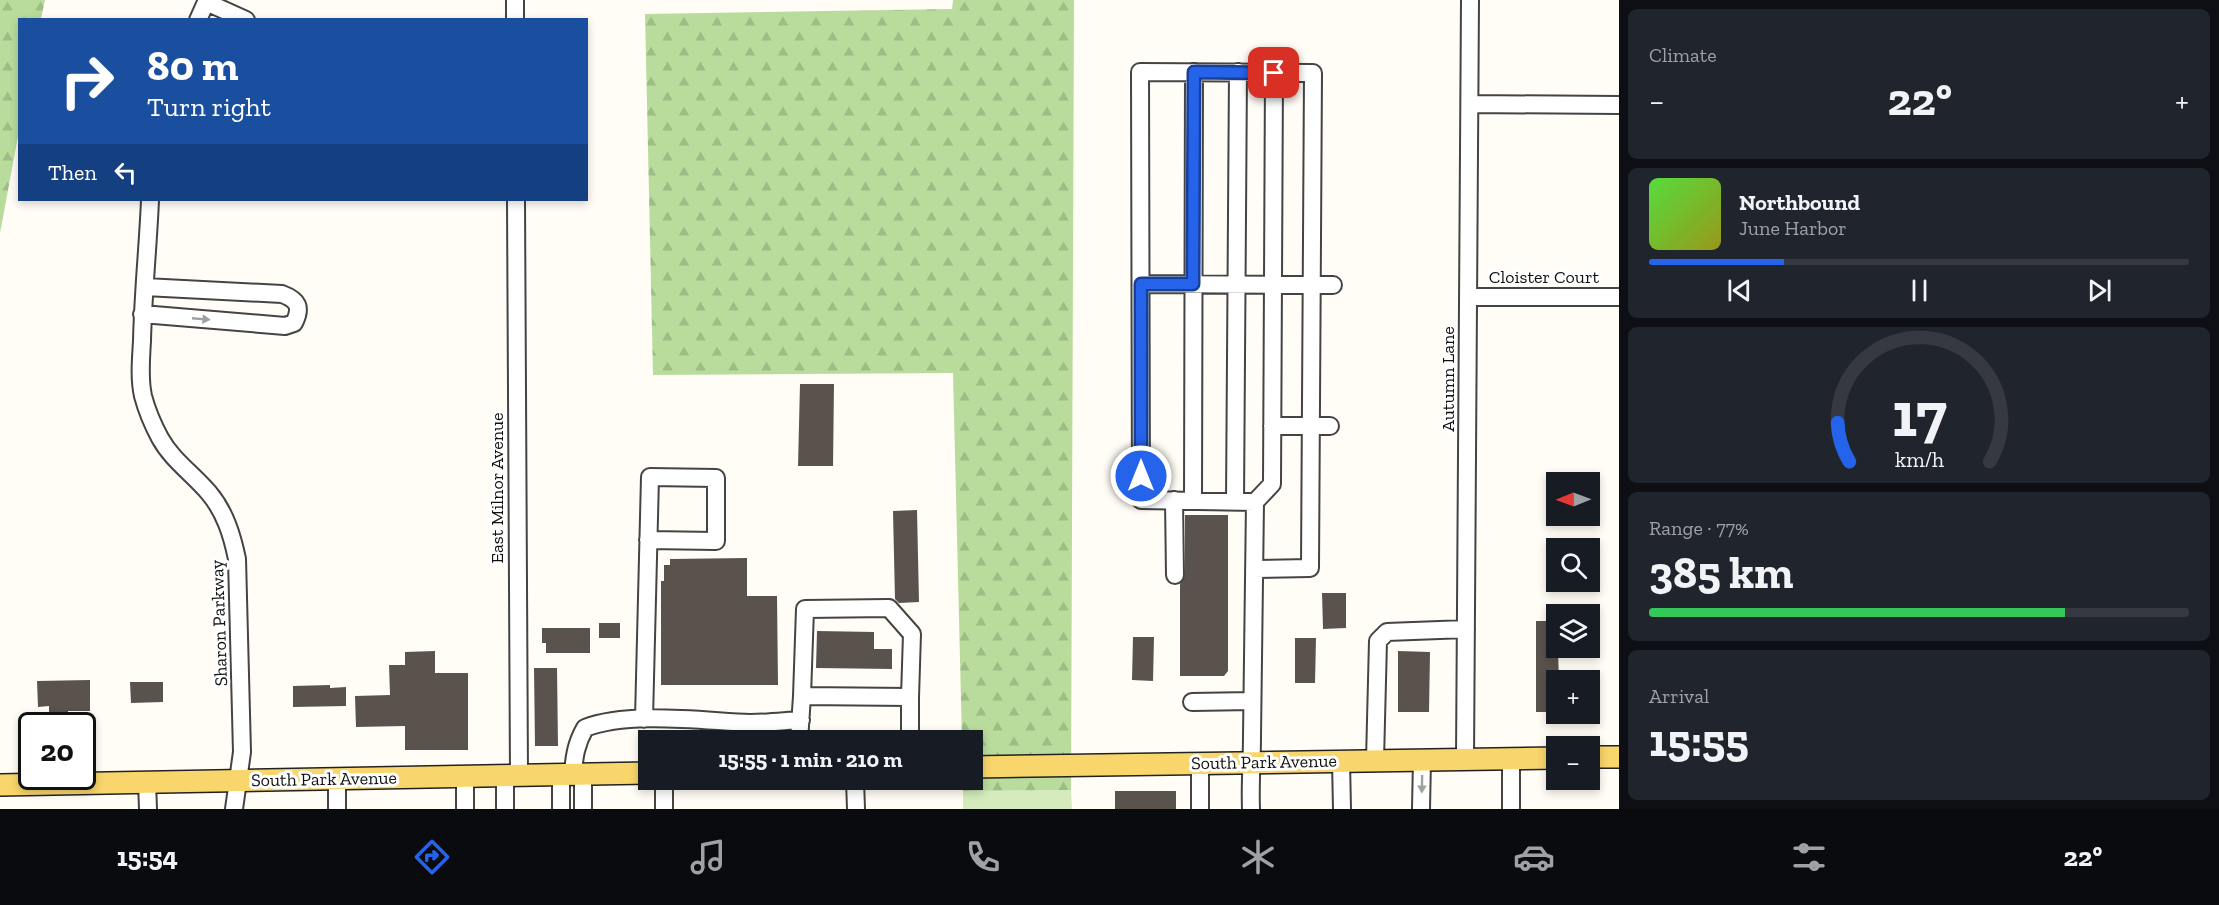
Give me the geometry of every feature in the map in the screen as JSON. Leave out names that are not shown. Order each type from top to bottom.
[{"type":"main road","points":[[1600,757],[1619,757]]},
{"type":"main road","name":"South Park Avenue","points":[[983,767],[1546,758]]},
{"type":"main road","name":"South Park Avenue","points":[[0,785],[638,773]]},
{"type":"street","points":[[515,0],[515,18]]},
{"type":"street","name":"Autumn Lane","points":[[1465,759],[1470,0]]},
{"type":"street","points":[[199,18],[207,1],[242,18]]},
{"type":"street","points":[[1254,569],[1310,568],[1313,73],[1140,72],[1141,500],[1255,502]]},
{"type":"street","points":[[1193,501],[1194,72]]},
{"type":"street","points":[[1235,502],[1238,72]]},
{"type":"street","points":[[1251,809],[1255,502],[1272,484],[1274,73]]},
{"type":"street","points":[[1470,104],[1619,105]]},
{"type":"street","name":"Sharon Parkway","points":[[150,201],[142,314],[141,380],[150,419],[161,441],[176,461],[209,493],[221,510],[232,534],[237,559],[242,752],[234,809]]},
{"type":"street","name":"East Milnor Avenue","points":[[505,809],[512,776],[516,201]]},
{"type":"street","points":[[1141,284],[1333,285]]},
{"type":"street","points":[[142,314],[285,326],[294,323],[298,315],[298,306],[293,299],[282,294],[145,287]]},
{"type":"street","name":"Cloister Court","points":[[1468,297],[1619,297]]},
{"type":"street","points":[[1272,426],[1330,426]]},
{"type":"street","points":[[644,719],[648,540],[650,477],[716,478],[716,541],[648,540]]},
{"type":"street","points":[[1174,500],[1175,575]]},
{"type":"street","points":[[801,730],[805,609],[889,608],[912,634],[910,730]]},
{"type":"street","points":[[1375,760],[1378,641],[1387,632],[1466,629]]},
{"type":"street","points":[[802,696],[910,697]]},
{"type":"street","points":[[1192,702],[1252,701]]},
{"type":"street","points":[[548,809],[561,809],[572,775],[579,739],[585,728],[598,723],[644,719],[753,723],[801,720]]},
{"type":"street","points":[[753,723],[753,730]]},
{"type":"street","points":[[1511,758],[1511,809]]},
{"type":"street","points":[[1421,809],[1422,760]]},
{"type":"street","points":[[1341,761],[1342,809]]},
{"type":"street","points":[[1200,763],[1200,809]]},
{"type":"street","points":[[572,775],[583,809]]},
{"type":"street","points":[[465,777],[465,809]]},
{"type":"street","points":[[337,780],[337,809]]},
{"type":"street","points":[[147,782],[148,809]]},
{"type":"street","points":[[664,790],[664,809]]},
{"type":"street","points":[[855,790],[855,809]]},
{"type":"green space","points":[[0,0],[45,0],[41,18],[18,18],[18,136],[0,233]]},
{"type":"green space","points":[[953,0],[1074,0],[1071,790],[963,791],[983,790],[983,730],[962,730],[953,373],[653,375],[645,14],[952,9]]},
{"type":"green space","points":[[1071,790],[1072,809],[963,809],[963,791]]},
{"type":"building","points":[[800,384],[834,384],[833,466],[798,466]]},
{"type":"building","points":[[917,510],[919,602],[899,603],[895,599],[893,511]]},
{"type":"building","points":[[1185,515],[1228,515],[1228,671],[1224,676],[1180,676],[1180,584],[1185,575]]},
{"type":"building","points":[[747,558],[747,596],[777,596],[778,685],[661,685],[661,581],[664,581],[664,565],[670,565],[670,559]]},
{"type":"building","points":[[1322,593],[1346,593],[1346,628],[1323,629]]},
{"type":"building","points":[[1536,621],[1546,621],[1546,658],[1558,658],[1559,670],[1546,670],[1546,712],[1536,712]]},
{"type":"building","points":[[599,623],[620,623],[620,638],[599,638]]},
{"type":"building","points":[[542,628],[590,628],[590,653],[546,653],[546,643],[542,643]]},
{"type":"building","points":[[817,631],[874,632],[874,649],[892,649],[892,669],[816,668]]},
{"type":"building","points":[[1133,637],[1154,637],[1153,681],[1132,680]]},
{"type":"building","points":[[1295,638],[1316,638],[1315,683],[1295,683]]},
{"type":"building","points":[[435,651],[435,673],[468,673],[468,750],[405,750],[405,726],[356,727],[355,696],[390,695],[389,665],[405,665],[405,652]]},
{"type":"building","points":[[1398,651],[1430,652],[1429,712],[1398,712]]},
{"type":"building","points":[[534,668],[557,668],[558,746],[535,746]]},
{"type":"building","points":[[90,680],[90,711],[49,712],[49,706],[38,707],[37,681]]},
{"type":"building","points":[[130,682],[163,682],[163,702],[131,703]]},
{"type":"building","points":[[330,685],[330,688],[346,687],[346,706],[293,707],[293,686]]},
{"type":"building","points":[[1115,791],[1176,791],[1176,809],[1115,809]]},
{"type":"route","points":[[1141,476],[1141,284],[1193,284],[1194,72],[1274,73]]}]
